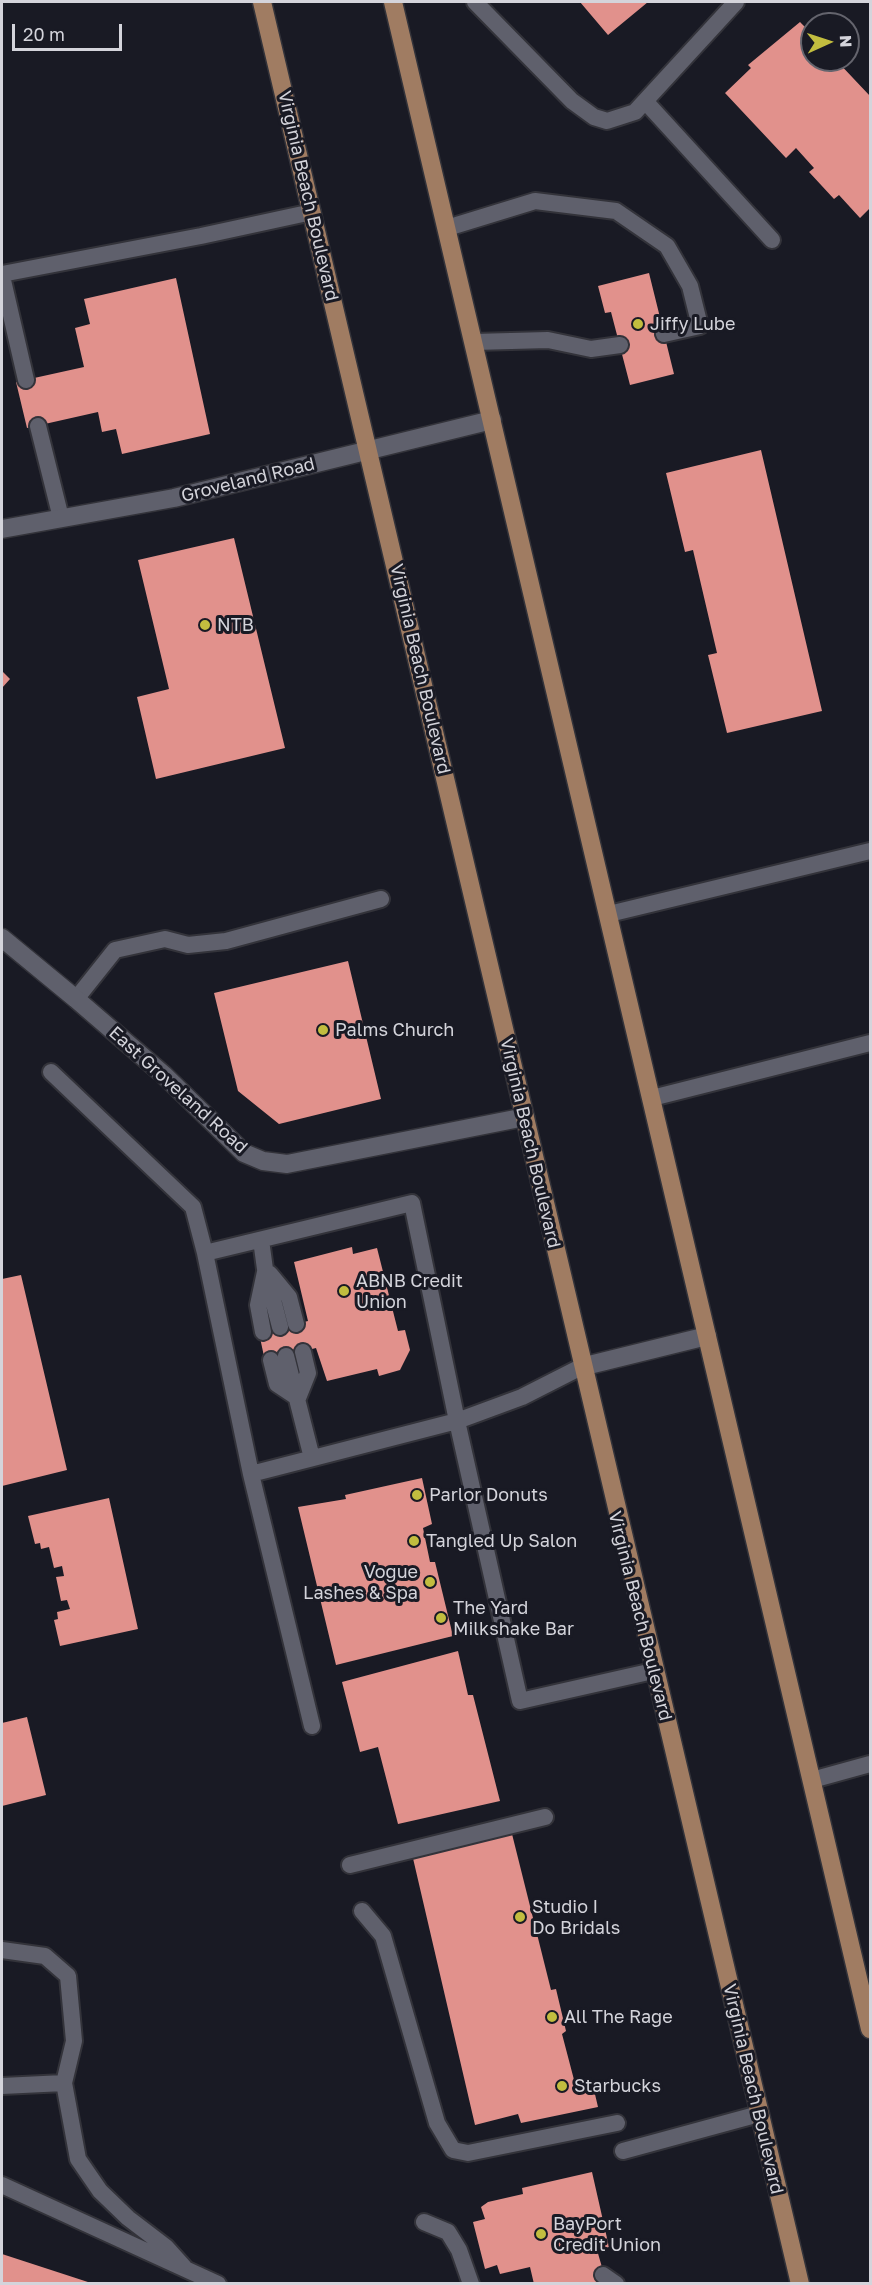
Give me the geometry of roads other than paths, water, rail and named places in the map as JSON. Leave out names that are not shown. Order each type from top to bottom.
[{"type":"main road","name":"Virginia Beach Boulevard","points":[[262,2],[525,1117],[581,1367],[800,2283]]},
{"type":"main road","points":[[393,2],[812,1780],[867,2003],[870,2029]]},
{"type":"street","name":"Groveland Road","points":[[2,529],[174,498],[492,420]]},
{"type":"street","name":"East Groveland Road","points":[[2,938],[164,1075],[244,1153],[263,1161],[287,1164],[525,1117]]},
{"type":"street","points":[[581,1367],[707,1336]]},
{"type":"lane","points":[[475,2],[572,100],[594,117],[607,121],[635,112],[736,2]]},
{"type":"lane","points":[[645,101],[772,240]]},
{"type":"lane","points":[[447,228],[536,201],[616,211],[667,246],[690,286],[700,326],[664,334]]},
{"type":"lane","points":[[26,380],[2,275],[312,212]]},
{"type":"lane","points":[[474,342],[548,340],[591,349],[620,345]]},
{"type":"lane","points":[[38,426],[61,518]]},
{"type":"lane","points":[[609,914],[870,851]]},
{"type":"lane","points":[[76,999],[116,950],[165,939],[188,945],[226,940],[381,899]]},
{"type":"lane","points":[[652,1098],[870,1043]]},
{"type":"lane","points":[[51,1072],[193,1207],[205,1253],[251,1474],[312,1726]]},
{"type":"lane","points":[[205,1253],[412,1203],[456,1421],[520,1701],[653,1671]]},
{"type":"lane","points":[[261,1240],[265,1269],[258,1305],[263,1332]]},
{"type":"lane","points":[[265,1269],[289,1297],[288,1325]]},
{"type":"lane","points":[[298,1398],[308,1373],[303,1352]]},
{"type":"lane","points":[[279,1358],[298,1398],[312,1458]]},
{"type":"lane","points":[[251,1474],[456,1421],[522,1397],[581,1367]]},
{"type":"lane","points":[[812,1780],[870,1764]]},
{"type":"lane","points":[[350,1865],[545,1817]]},
{"type":"lane","points":[[362,1911],[382,1936],[437,2123],[453,2151],[468,2153],[617,2123]]},
{"type":"lane","points":[[2,1950],[45,1956],[68,1976],[74,2041],[64,2083],[78,2159],[100,2192],[128,2218],[166,2247],[184,2267]]},
{"type":"lane","points":[[2,2086],[64,2083]]},
{"type":"lane","points":[[623,2151],[759,2114]]},
{"type":"lane","points":[[2,2185],[218,2283]]},
{"type":"lane","points":[[424,2222],[448,2232],[459,2250],[471,2283]]},
{"type":"place","name":"Jiffy Lube","points":[[638,324]]},
{"type":"place","name":"NTB","points":[[205,625]]},
{"type":"place","name":"Palms Church","points":[[323,1030]]},
{"type":"place","name":"ABNB Credit Union","points":[[344,1291]]},
{"type":"place","name":"Parlor Donuts","points":[[417,1495]]},
{"type":"place","name":"Tangled Up Salon","points":[[414,1541]]},
{"type":"place","name":"Vogue Lashes & Spa","points":[[430,1582]]},
{"type":"place","name":"The Yard Milkshake Bar","points":[[441,1618]]},
{"type":"place","name":"Studio I Do Bridals","points":[[520,1917]]},
{"type":"place","name":"All The Rage","points":[[552,2017]]},
{"type":"place","name":"Starbucks","points":[[562,2086]]},
{"type":"place","name":"BayPort Credit Union","points":[[541,2234]]}]
